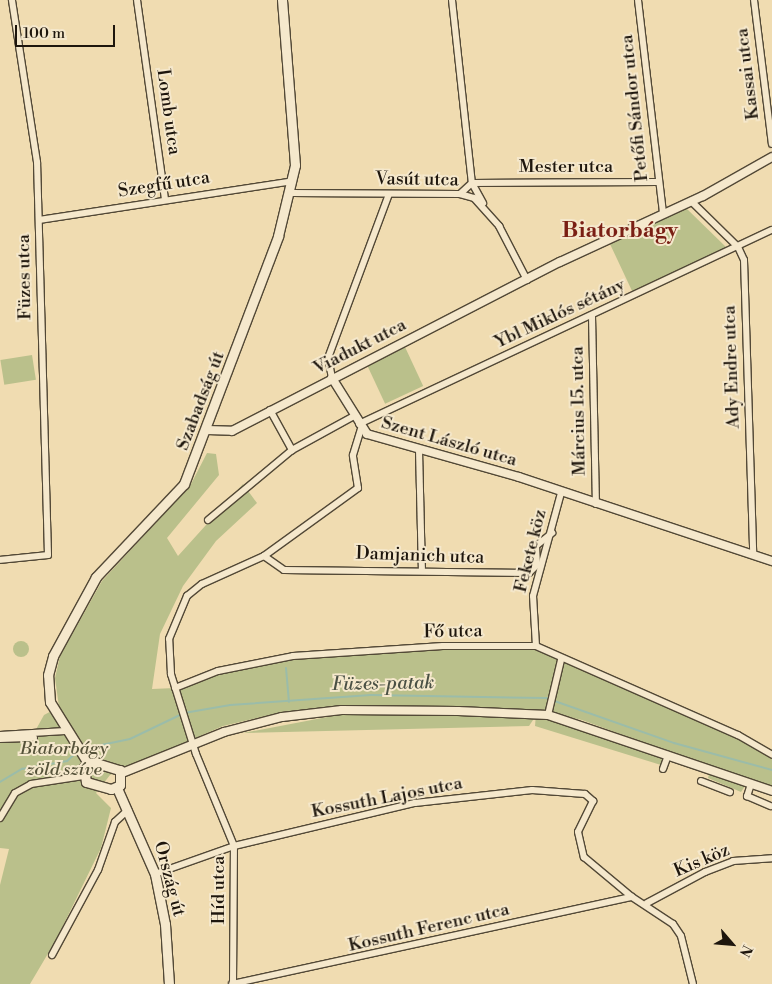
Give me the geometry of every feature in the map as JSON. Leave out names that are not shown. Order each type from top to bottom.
[{"type":"main road","name":"Szabadság út","points":[[88,763],[65,731],[50,702],[48,675],[64,632],[96,577],[184,484],[207,430],[291,193],[294,132],[282,0]]},
{"type":"main road","points":[[88,763],[115,766],[122,774],[117,788],[90,784],[83,776],[88,763]]},
{"type":"main road","name":"Ország út","points":[[117,788],[155,874],[165,924],[169,984]]},
{"type":"street","name":"Füzes utca","points":[[0,560],[48,555],[37,162],[12,0]]},
{"type":"street","name":"Lomb utca","points":[[137,0],[166,199]]},
{"type":"street","points":[[452,0],[472,182],[527,280]]},
{"type":"street","name":"Petőfi Sándor utca","points":[[638,0],[662,214]]},
{"type":"street","name":"Kassai utca","points":[[754,0],[772,144]]},
{"type":"street","name":"Viadukt utca","points":[[207,430],[225,433],[527,280],[691,201],[772,157]]},
{"type":"street","name":"Szegfű utca","points":[[39,220],[293,181]]},
{"type":"street","points":[[460,194],[472,182]]},
{"type":"street","name":"Mester utca","points":[[472,182],[659,182]]},
{"type":"street","name":"Vasút utca","points":[[291,193],[460,194],[484,206]]},
{"type":"street","name":"Szent László utca","points":[[389,194],[328,358],[332,378],[360,426],[419,450],[596,504],[772,561]]},
{"type":"street","points":[[691,201],[738,247]]},
{"type":"street","name":"Ybl Miklós sétány","points":[[360,426],[772,230]]},
{"type":"street","name":"Ady Endre utca","points":[[738,247],[744,260],[753,554]]},
{"type":"street","name":"Március 15. utca","points":[[592,316],[596,504]]},
{"type":"street","points":[[270,410],[292,450]]},
{"type":"street","points":[[208,520],[292,450],[354,416]]},
{"type":"street","points":[[193,744],[175,688],[168,657],[169,639],[187,596],[202,584],[264,556],[358,488],[353,455],[360,426]]},
{"type":"street","points":[[419,450],[422,571]]},
{"type":"street","name":"Fekete köz","points":[[536,646],[533,596],[552,533],[561,494]]},
{"type":"street","name":"Damjanich utca","points":[[264,556],[284,570],[529,573],[537,565],[536,546],[552,533]]},
{"type":"street","name":"Fő utca","points":[[175,688],[218,672],[293,656],[443,646],[536,646],[561,660],[738,734],[772,755]]},
{"type":"street","points":[[548,715],[561,660]]},
{"type":"street","points":[[122,774],[193,744],[250,724],[310,712],[548,715],[772,791]]},
{"type":"street","points":[[0,740],[65,731]]},
{"type":"street","points":[[0,735],[40,735]]},
{"type":"street","name":"Híd utca","points":[[193,744],[234,846],[233,984]]},
{"type":"street","points":[[663,768],[668,755]]},
{"type":"street","points":[[0,818],[16,793],[31,784],[83,776]]},
{"type":"street","points":[[701,781],[730,792]]},
{"type":"street","points":[[751,784],[747,796],[771,806]]},
{"type":"street","name":"Kossuth Lajos utca","points":[[155,874],[234,846],[415,803],[532,790],[585,794],[593,801],[581,821],[578,846],[596,869],[632,897]]},
{"type":"street","points":[[52,955],[98,870],[115,822],[128,810]]},
{"type":"street","name":"Kis köz","points":[[647,903],[705,872],[734,861],[772,858]]},
{"type":"street","points":[[632,897],[647,903],[681,936],[693,984]]},
{"type":"street","name":"Kossuth Ferenc utca","points":[[233,984],[632,897]]},
{"type":"green space","points":[[686,208],[727,248],[633,293],[610,244]]},
{"type":"green space","points":[[405,347],[423,386],[385,404],[367,365]]},
{"type":"green space","points":[[32,355],[36,380],[4,385],[0,360]]},
{"type":"green space","name":"Biatorbágy zöld szíve","points":[[207,453],[216,454],[219,475],[167,538],[178,556],[243,484],[257,503],[216,541],[183,586],[160,634],[152,689],[175,688],[218,671],[338,652],[536,646],[772,754],[772,790],[582,720],[543,711],[342,706],[282,712],[223,726],[110,775],[96,793],[111,808],[101,848],[56,940],[30,984],[0,984],[0,885],[9,849],[0,848],[0,741],[29,742],[44,715],[59,707],[55,678],[60,656],[102,581],[190,486]]},
{"type":"green space","points":[[18,641],[24,641],[29,646],[27,655],[18,657],[13,652],[13,646]]},
{"type":"green space","points":[[343,714],[535,717],[529,726],[243,733]]},
{"type":"green space","points":[[536,714],[664,756],[661,765],[535,726]]},
{"type":"green space","points":[[710,770],[745,786],[741,792],[708,778]]},
{"type":"waterway","points":[[286,668],[289,702]]},
{"type":"waterway","name":"Füzes-patak","points":[[82,749],[130,739],[184,713],[230,705],[371,695],[546,698],[674,743],[772,770]]},
{"type":"waterway","name":"Füzes-patak","points":[[0,782],[22,769],[67,761],[78,751]]},
{"type":"district","name":"Biatorbágy","points":[[620,231]]}]
